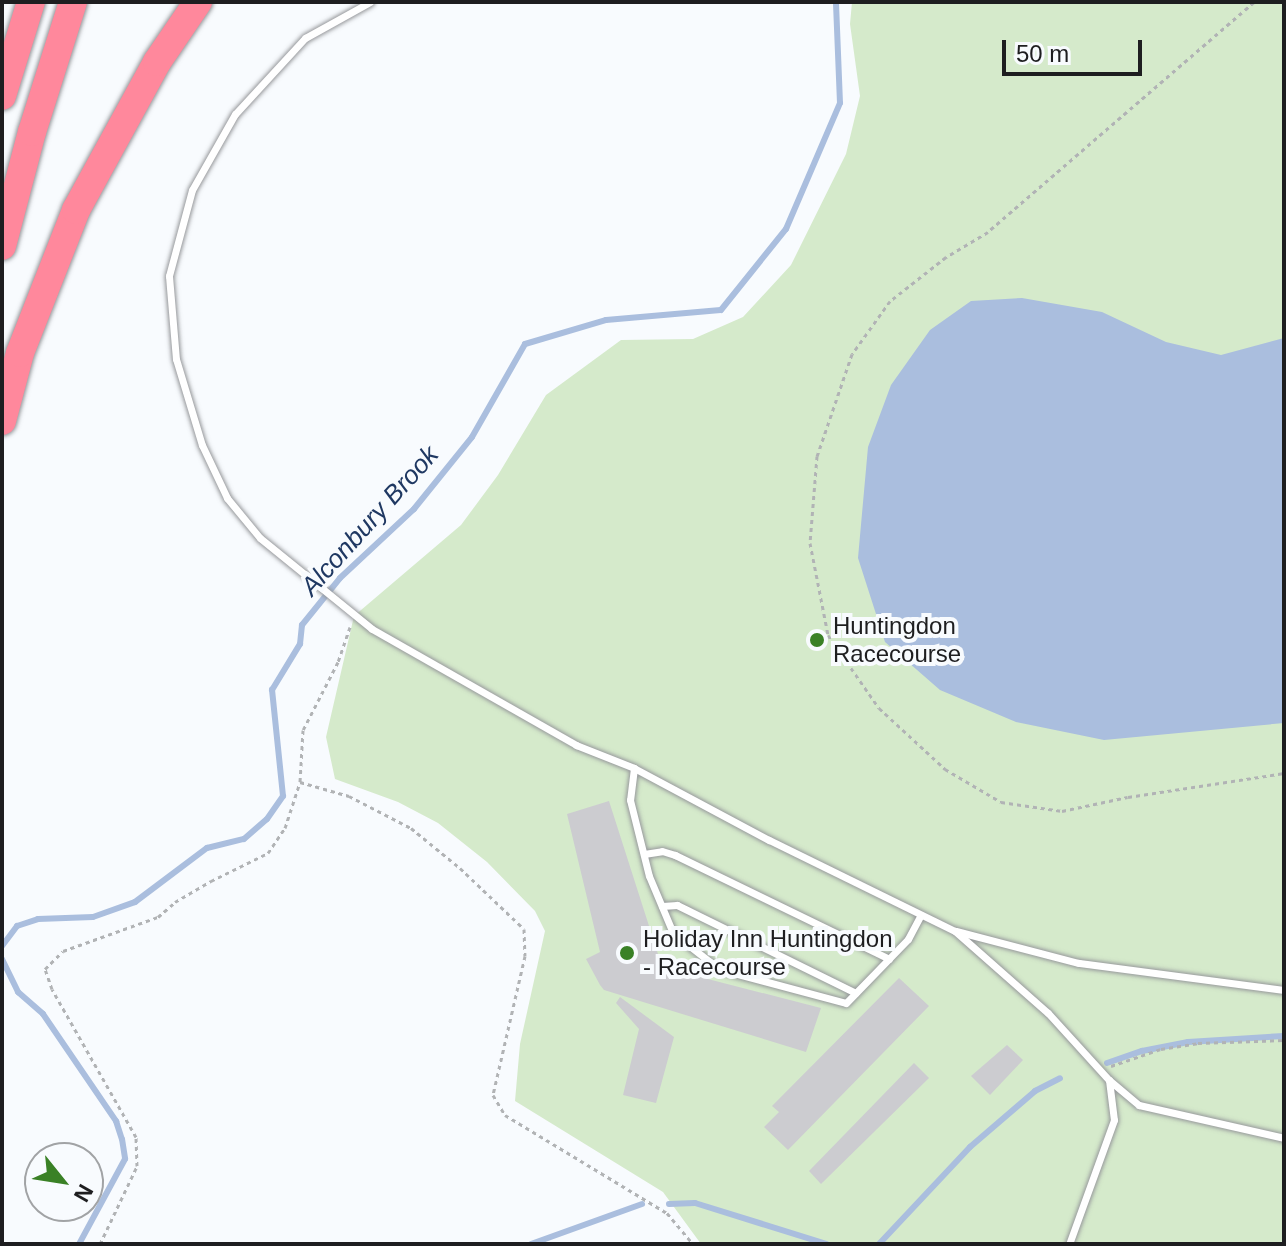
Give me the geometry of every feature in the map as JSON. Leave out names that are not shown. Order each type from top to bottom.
[{"type":"highway","points":[[2,96],[31,2]]},
{"type":"highway","points":[[2,246],[32,132],[73,2]]},
{"type":"highway","points":[[2,421],[20,353],[76,210],[157,62],[198,2]]},
{"type":"lane","points":[[370,2],[305,38],[235,114],[192,190],[169,276],[176,359],[202,445],[227,498],[260,538],[354,616],[420,658],[576,745],[634,768],[955,931],[1079,963],[1284,990]]},
{"type":"lane","points":[[634,768],[630,800],[644,854],[673,933],[719,969],[846,1003],[908,939],[921,915]]},
{"type":"lane","points":[[644,854],[662,851],[675,855],[889,959]]},
{"type":"lane","points":[[662,906],[677,905],[856,993]]},
{"type":"lane","points":[[955,931],[1048,1013],[1109,1080],[1139,1105],[1284,1138]]},
{"type":"lane","points":[[1069,1244],[1114,1120],[1109,1080]]},
{"type":"path","points":[[1254,2],[988,232],[946,257],[890,301],[852,354],[817,456],[810,543],[828,635],[879,708],[945,769],[1001,802],[1062,811],[1128,797],[1284,773]]},
{"type":"path","points":[[100,1244],[137,1166],[136,1137],[52,989],[45,969],[63,951],[158,917],[175,902],[211,881],[268,853],[285,828],[300,782],[303,730],[338,662],[354,616]]},
{"type":"path","points":[[300,782],[349,796],[411,828],[460,868],[524,929],[525,956],[493,1095],[505,1115],[667,1213],[693,1244]]},
{"type":"path","points":[[1102,1071],[1161,1049],[1198,1043],[1284,1040]]},
{"type":"green space","name":"Huntingdon Racecourse","points":[[852,2],[1284,2],[1284,1244],[701,1244],[663,1192],[515,1101],[520,1044],[545,931],[535,911],[487,862],[438,823],[398,802],[335,779],[326,737],[354,616],[461,525],[498,475],[546,395],[621,340],[693,339],[743,317],[791,265],[846,154],[860,96],[850,24]]},
{"type":"water","points":[[1022,298],[1102,312],[1166,342],[1221,355],[1284,338],[1284,723],[1104,740],[1016,722],[940,690],[885,642],[858,558],[868,447],[891,385],[930,330],[971,301]]},
{"type":"building","name":"Holiday Inn Huntingdon - Racecourse","points":[[609,801],[658,954],[669,969],[821,1008],[806,1052],[604,990],[600,985],[586,959],[600,952],[567,814]]},
{"type":"building","points":[[899,978],[929,1006],[788,1150],[764,1127],[779,1112],[772,1106]]},
{"type":"building","points":[[620,997],[674,1037],[656,1103],[623,1095],[639,1029],[616,1003]]},
{"type":"building","points":[[1007,1045],[1023,1060],[990,1095],[971,1076]]},
{"type":"building","points":[[914,1063],[929,1078],[821,1184],[809,1171]]},
{"type":"waterway","name":"Alconbury Brook","points":[[2,946],[17,926],[38,919],[93,917],[135,902],[207,848],[244,839],[267,819],[283,796],[272,690],[300,644],[302,625],[340,578],[414,509],[472,437],[525,344],[606,320],[721,310],[786,229],[840,103],[836,2]]},
{"type":"waterway","name":"Alconbury Brook","points":[[2,959],[18,992],[43,1014],[116,1121],[122,1139],[125,1159],[79,1244]]},
{"type":"waterway","points":[[1107,1063],[1142,1051],[1188,1042],[1284,1036]]},
{"type":"waterway","points":[[879,1244],[970,1147],[1035,1091],[1060,1078]]},
{"type":"waterway","points":[[669,1204],[695,1203],[827,1244]]},
{"type":"waterway","points":[[531,1244],[642,1204]]},
{"type":"place","name":"Huntingdon Racecourse","points":[[817,640]]},
{"type":"place","name":"Holiday Inn Huntingdon - Racecourse","points":[[627,953]]}]
